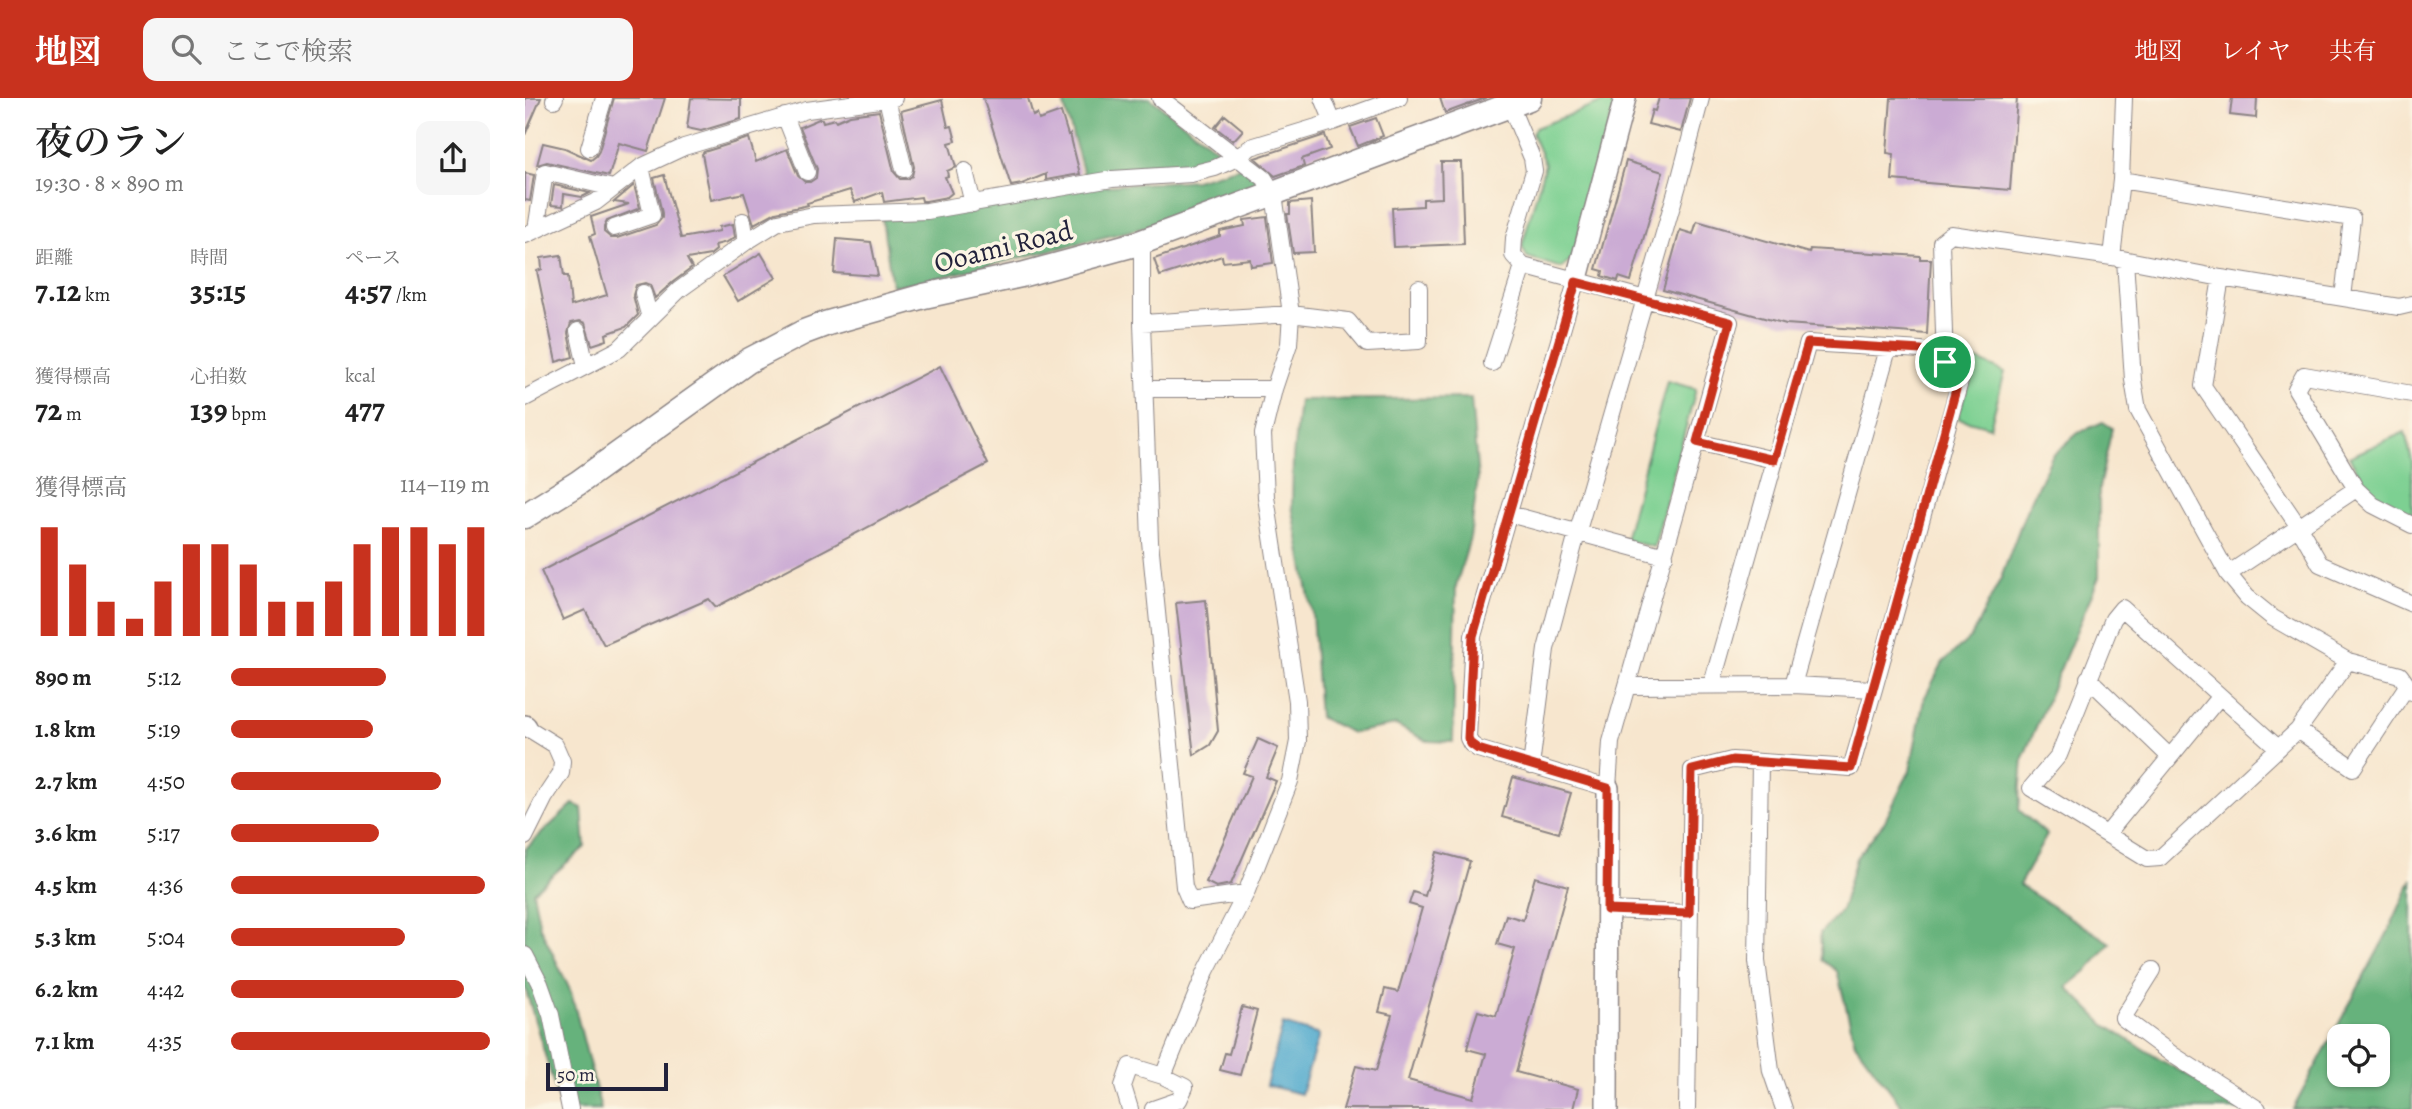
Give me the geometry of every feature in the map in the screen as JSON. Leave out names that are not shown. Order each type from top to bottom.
[{"type":"main road","name":"Ooami Road","points":[[525,516],[578,483],[748,361],[804,332],[924,296],[1021,275],[1139,243],[1520,102]]},
{"type":"street","points":[[589,148],[604,98]]},
{"type":"street","points":[[1160,98],[1264,178],[1274,194],[1291,314],[1289,344],[1263,434],[1266,498],[1297,701],[1298,741],[1290,781],[1246,894],[1206,971],[1163,1076]]},
{"type":"street","points":[[1323,98],[1333,122]]},
{"type":"street","points":[[525,398],[618,349],[679,290],[779,222],[814,215],[927,211],[1112,179],[1191,174],[1215,169],[1251,147],[1399,98]]},
{"type":"street","points":[[1608,788],[1478,749],[1468,738],[1473,636],[1576,282],[1625,98]]},
{"type":"street","points":[[1531,766],[1546,649],[1701,98]]},
{"type":"street","points":[[2124,98],[2119,259],[2138,410],[2228,574],[2247,597],[2273,618],[2349,662],[2400,675],[2409,689],[2354,768],[2298,730]]},
{"type":"street","points":[[530,232],[596,202],[641,167],[684,147],[807,110],[890,99],[904,169]]},
{"type":"street","points":[[1520,102],[1534,171],[1514,238],[1513,255],[1523,266],[1730,322],[1611,742],[1608,788],[1607,1109]]},
{"type":"street","points":[[785,116],[807,172]]},
{"type":"street","points":[[614,228],[652,215],[641,167]]},
{"type":"street","points":[[965,171],[973,204]]},
{"type":"street","points":[[530,232],[545,172],[613,188]]},
{"type":"street","points":[[2121,180],[2352,218],[2343,298]]},
{"type":"street","points":[[743,221],[746,242]]},
{"type":"street","points":[[1945,362],[1941,242],[1951,234],[2119,259],[2399,307],[2412,304]]},
{"type":"street","points":[[1139,243],[1142,252],[1150,541],[1184,887],[1190,901],[1246,894]]},
{"type":"street","points":[[1492,363],[1523,266]]},
{"type":"street","points":[[2221,278],[2203,386],[2299,527],[2320,564],[2412,604]]},
{"type":"street","points":[[1142,323],[1291,314],[1348,321],[1367,344],[1419,341],[1419,288]]},
{"type":"street","points":[[643,293],[650,318]]},
{"type":"street","points":[[577,331],[586,366]]},
{"type":"street","points":[[1687,1109],[1692,770],[1732,760],[1851,768],[1961,379],[1958,371],[1921,350],[1808,343],[1712,684]]},
{"type":"street","points":[[1793,685],[1888,348]]},
{"type":"street","points":[[2412,394],[2304,375],[2296,389],[2356,489],[2373,505],[2412,525]]},
{"type":"street","points":[[1146,389],[1274,389]]},
{"type":"street","points":[[1697,442],[1774,460]]},
{"type":"street","points":[[2228,574],[2356,489]]},
{"type":"street","points":[[1509,514],[1665,556]]},
{"type":"street","points":[[2278,748],[2122,608],[2113,619],[2059,755],[2031,788],[2147,859],[2160,858],[2298,730],[2349,662]]},
{"type":"street","points":[[2088,678],[2170,757]]},
{"type":"street","points":[[1627,686],[1712,684],[1874,689]]},
{"type":"street","points":[[2107,834],[2220,696]]},
{"type":"street","points":[[525,726],[555,745],[562,761],[561,773],[525,836]]},
{"type":"street","points":[[1760,762],[1757,961],[1771,1071],[1784,1109]]},
{"type":"street","points":[[1607,910],[1689,913]]},
{"type":"street","points":[[525,955],[540,984],[551,1015],[570,1109]]},
{"type":"street","points":[[2153,970],[2123,1018],[2173,1055],[2258,1109]]},
{"type":"street","points":[[1130,1109],[1123,1086],[1130,1066],[1163,1076],[1185,1087],[1179,1100],[1153,1109]]},
{"type":"green space","points":[[1062,98],[1150,98],[1226,156],[1194,169],[1152,166],[1114,175],[1085,178]]},
{"type":"green space","points":[[1614,98],[1615,104],[1572,259],[1561,268],[1527,257],[1522,246],[1545,164],[1532,134],[1535,128]]},
{"type":"green space","points":[[1243,166],[1260,180],[1259,189],[1146,227],[929,280],[892,286],[882,218],[1090,187],[1195,180]]},
{"type":"green space","points":[[1975,359],[2005,372],[1990,427],[1958,418]]},
{"type":"green space","points":[[1667,381],[1696,389],[1654,547],[1625,540]]},
{"type":"green space","points":[[1471,398],[1478,479],[1470,538],[1456,586],[1453,742],[1427,741],[1396,725],[1352,733],[1319,717],[1312,613],[1292,506],[1293,457],[1299,400]]},
{"type":"green space","points":[[2103,422],[2112,428],[2099,488],[2099,577],[2023,758],[2019,810],[2047,835],[2019,885],[2110,943],[2088,970],[2067,987],[2105,1025],[2240,1109],[1908,1109],[1901,1105],[1855,1043],[1837,971],[1822,960],[1820,933],[1841,911],[1856,858],[1885,821],[1910,770],[1924,699],[1943,662],[1971,637],[2001,578],[2026,511],[2052,456],[2078,433]]},
{"type":"green space","points":[[2405,432],[2412,461],[2412,515],[2376,500],[2349,457]]},
{"type":"green space","points":[[573,804],[582,808],[585,847],[533,892],[540,927],[571,992],[601,1109],[561,1109],[525,987],[525,849]]},
{"type":"green space","points":[[2412,879],[2412,1109],[2293,1109],[2327,1046],[2327,1087],[2390,1087],[2390,1024],[2339,1024],[2389,930]]},
{"type":"water","points":[[1283,1024],[1319,1035],[1301,1094],[1266,1085]]},
{"type":"building","points":[[525,98],[541,98],[525,135]]},
{"type":"building","points":[[614,98],[665,98],[648,151],[619,143],[609,176],[547,162],[537,165],[543,143],[565,148],[591,160],[596,156]]},
{"type":"building","points":[[691,98],[741,99],[741,119],[701,131],[687,128]]},
{"type":"building","points":[[983,98],[1028,98],[1033,116],[1037,114],[1039,120],[1061,112],[1068,135],[1070,134],[1080,174],[1046,180],[1046,174],[1011,186]]},
{"type":"building","points":[[1440,98],[1486,98],[1445,113]]},
{"type":"building","points":[[1659,98],[1690,98],[1681,132],[1648,124]]},
{"type":"building","points":[[1891,98],[2017,98],[2010,190],[1892,180],[1894,154],[1887,153]]},
{"type":"building","points":[[2232,98],[2257,98],[2256,118],[2230,115]]},
{"type":"building","points":[[942,100],[948,127],[952,126],[956,141],[949,143],[956,167],[947,171],[948,176],[945,177],[952,193],[947,197],[926,201],[922,201],[921,197],[884,202],[882,192],[855,202],[850,190],[807,203],[808,205],[776,212],[754,224],[744,193],[711,200],[702,154],[704,152],[749,138],[756,162],[787,149],[798,176],[805,182],[810,182],[816,178],[817,169],[800,127],[819,119],[823,122],[836,121],[850,115],[879,111],[894,172],[900,179],[907,179],[912,176],[914,167],[901,111]]},
{"type":"building","points":[[1225,115],[1243,130],[1233,141],[1215,127]]},
{"type":"building","points":[[1376,118],[1383,136],[1358,146],[1350,127]]},
{"type":"building","points":[[1325,135],[1330,149],[1302,159],[1304,166],[1275,176],[1255,158]]},
{"type":"building","points":[[1626,161],[1663,172],[1631,281],[1619,277],[1618,281],[1602,276],[1603,271],[1596,269]]},
{"type":"building","points":[[1441,162],[1461,162],[1464,244],[1394,247],[1392,208],[1423,206],[1423,199],[1442,198]]},
{"type":"building","points":[[525,173],[534,175],[530,201],[525,200]]},
{"type":"building","points":[[664,175],[681,238],[720,231],[719,227],[733,224],[735,237],[715,245],[716,250],[710,255],[687,259],[692,268],[655,298],[650,285],[636,285],[633,295],[638,315],[626,327],[606,334],[607,340],[592,345],[585,323],[571,323],[568,333],[573,357],[556,362],[537,271],[542,269],[541,258],[561,255],[564,276],[568,276],[571,306],[607,295],[590,236],[595,234],[591,217],[629,204],[614,202],[634,185],[640,208],[607,221],[604,232],[611,238],[617,238],[656,225],[662,218],[662,213],[654,178]]},
{"type":"building","points":[[554,185],[590,193],[582,197],[564,194],[563,206],[551,205]]},
{"type":"building","points":[[1311,201],[1314,252],[1293,253],[1287,214],[1290,214],[1290,203]]},
{"type":"building","points":[[1267,217],[1273,263],[1251,266],[1250,259],[1223,262],[1222,256],[1160,276],[1154,259],[1220,236],[1220,231],[1245,226],[1244,220]]},
{"type":"building","points":[[1697,221],[1809,253],[1810,249],[1931,259],[1927,334],[1786,324],[1663,290],[1680,230],[1693,234]]},
{"type":"building","points":[[837,239],[871,242],[878,276],[834,273]]},
{"type":"building","points":[[761,253],[776,278],[738,301],[723,276]]},
{"type":"building","points":[[940,366],[988,464],[716,607],[709,599],[604,645],[585,610],[563,620],[541,571]]},
{"type":"building","points":[[1206,600],[1218,731],[1210,745],[1194,755],[1176,603]]},
{"type":"building","points":[[1258,739],[1278,748],[1266,777],[1276,781],[1231,884],[1216,887],[1206,882],[1252,776],[1243,773]]},
{"type":"building","points":[[1513,777],[1571,793],[1559,833],[1502,817]]},
{"type":"building","points":[[1437,852],[1470,861],[1408,1080],[1473,1098],[1486,1054],[1467,1049],[1473,1026],[1478,1011],[1496,1016],[1515,949],[1497,944],[1506,915],[1523,920],[1535,877],[1568,886],[1516,1072],[1578,1089],[1573,1109],[1343,1109],[1356,1066],[1376,1071],[1392,1015],[1379,1012],[1385,989],[1398,992],[1422,908],[1409,904],[1413,892],[1425,896]]},
{"type":"building","points":[[1242,1007],[1257,1011],[1240,1075],[1220,1070],[1225,1053],[1229,1054]]},
{"type":"route","points":[[1576,282],[1730,322],[1697,442],[1774,460],[1808,343],[1921,350],[1945,362],[1958,371],[1961,379],[1851,768],[1732,760],[1692,770],[1689,913],[1607,910],[1608,788],[1478,749],[1468,738],[1473,636],[1576,282]]}]
